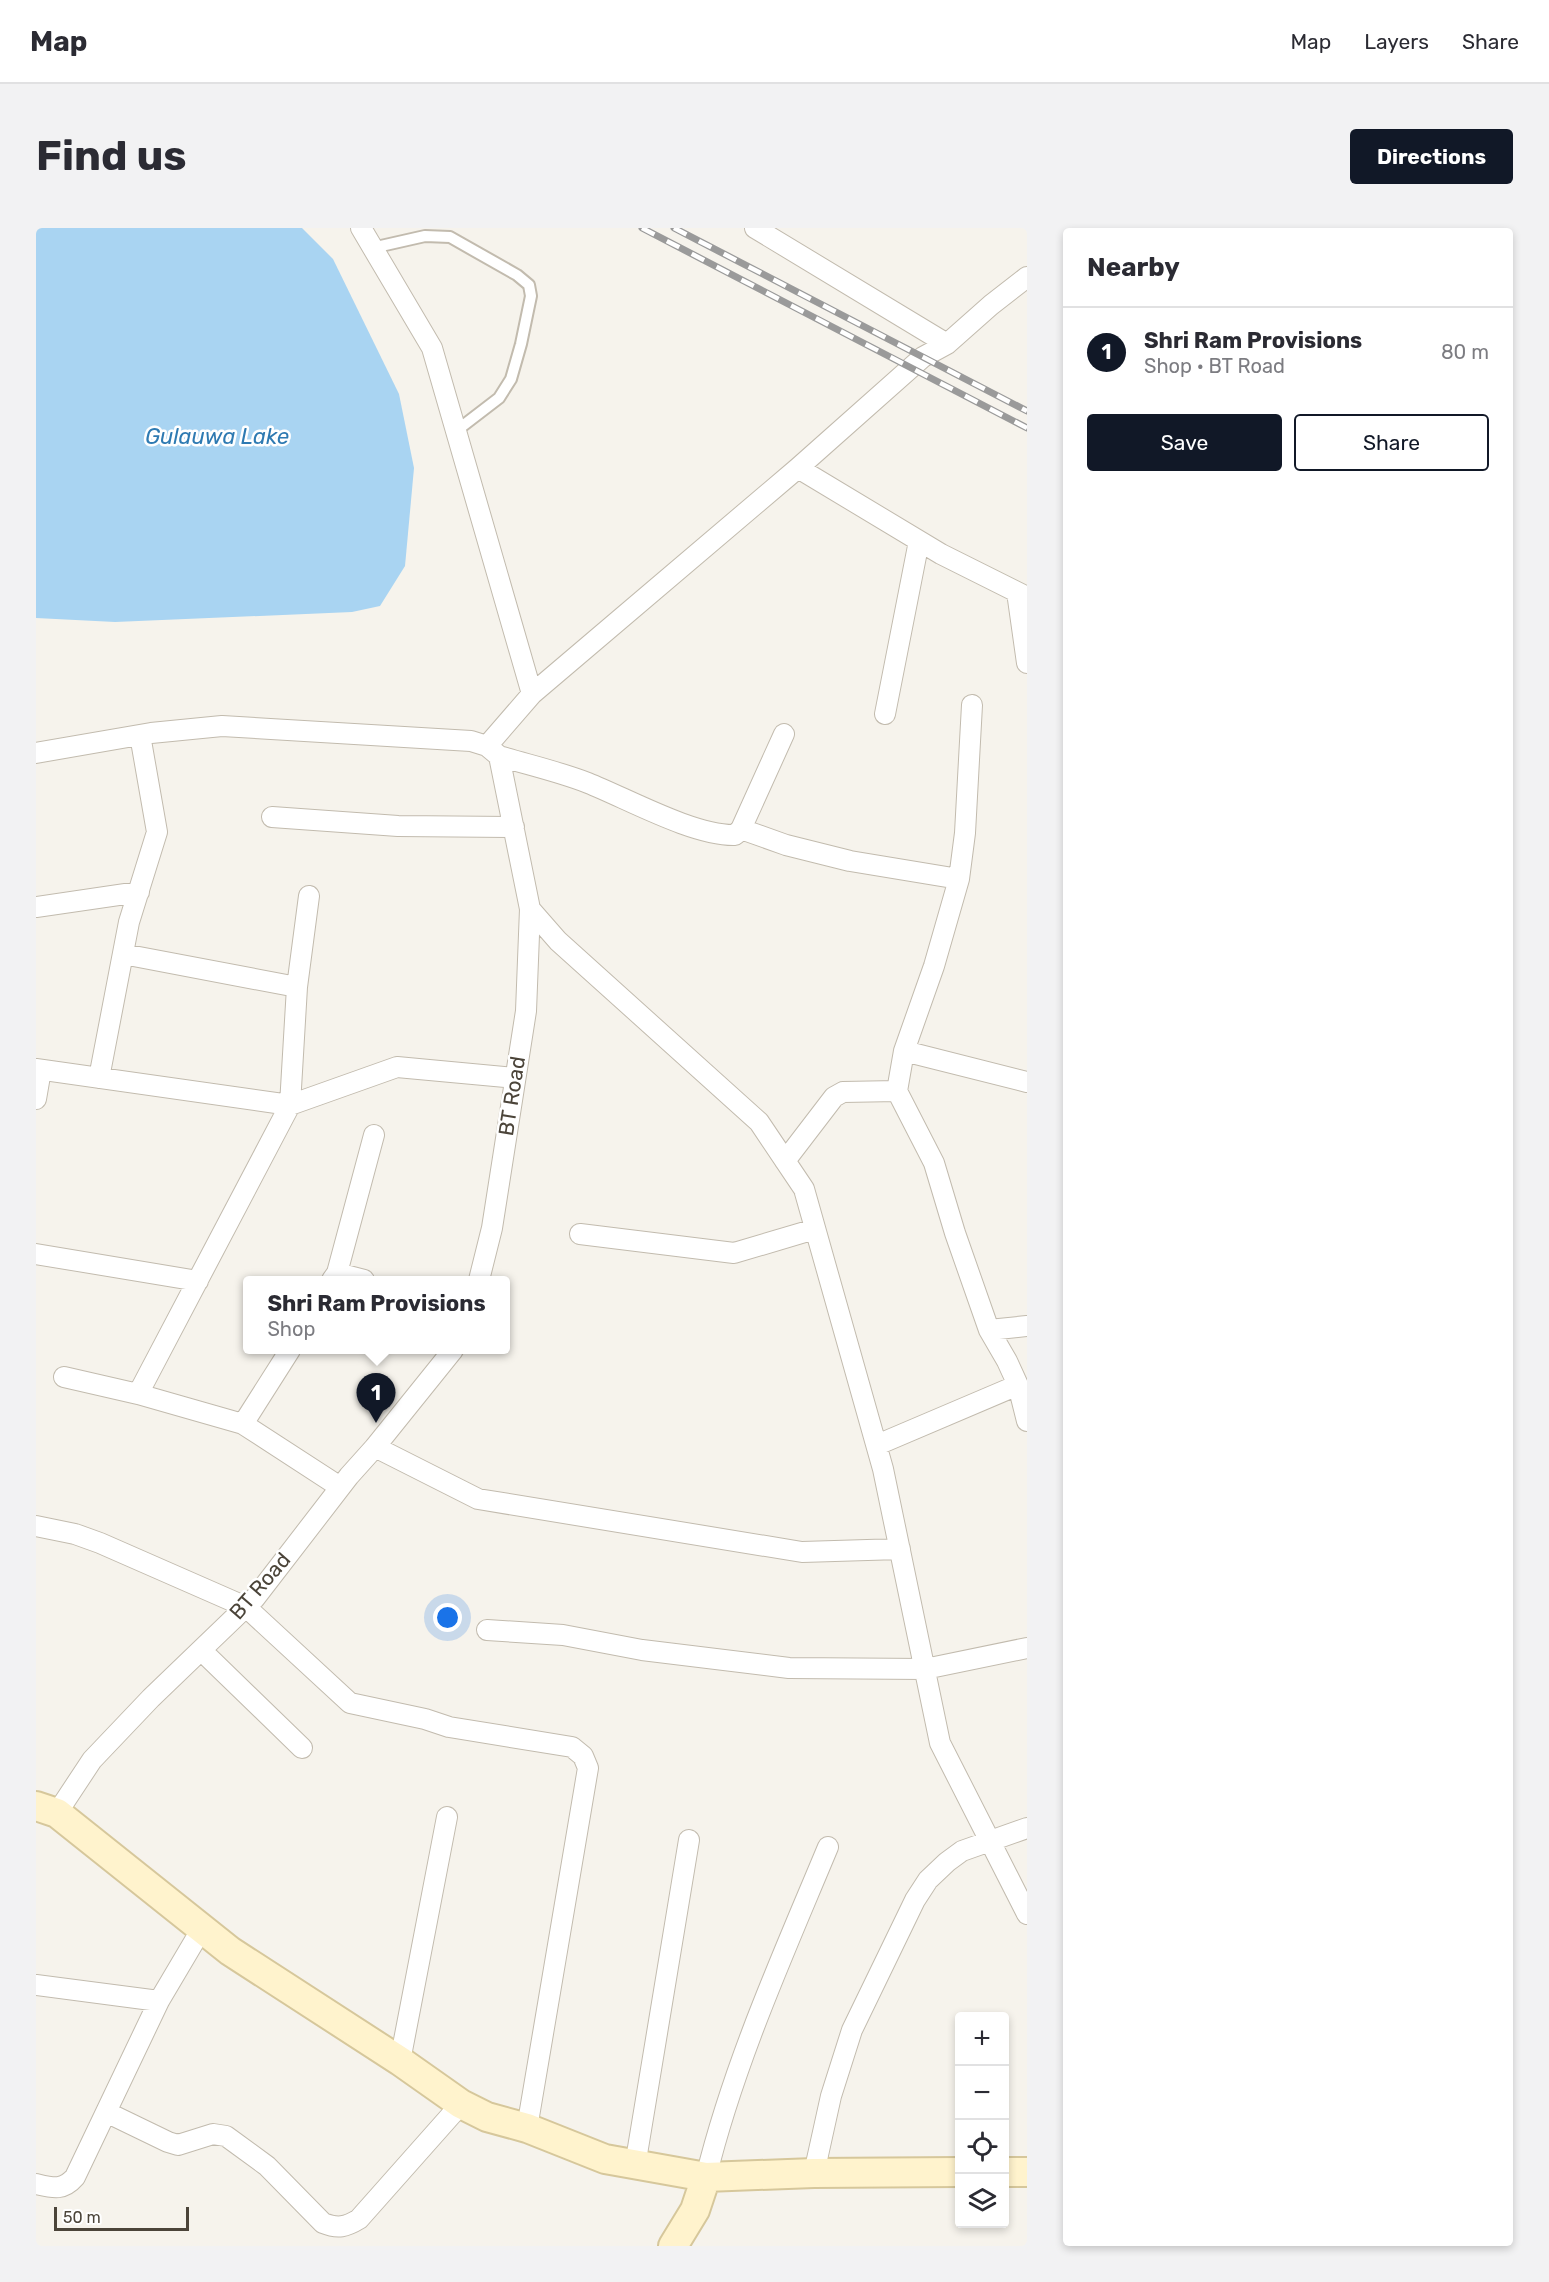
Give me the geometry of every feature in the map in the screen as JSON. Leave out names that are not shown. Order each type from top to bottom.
[{"type":"street","points":[[361,228],[432,348],[532,694]]},
{"type":"street","points":[[756,228],[947,344]]},
{"type":"street","points":[[493,751],[532,694],[798,468],[923,357],[947,344],[1027,277]]},
{"type":"street","points":[[798,468],[919,541],[1022,595],[1027,663]]},
{"type":"street","points":[[885,714],[919,541]]},
{"type":"street","points":[[972,705],[959,879],[934,966],[904,1051],[897,1091],[934,1163],[955,1233],[989,1330],[1018,1385],[1027,1421]]},
{"type":"street","points":[[36,753],[140,735],[222,726],[471,741],[493,751],[585,782],[698,829],[721,835],[735,835],[741,829],[784,734]]},
{"type":"street","points":[[99,1078],[129,922],[157,832],[140,735]]},
{"type":"street","name":"BT Road","points":[[480,1276],[492,1228],[526,1011],[530,909],[514,827],[493,751]]},
{"type":"street","points":[[273,817],[398,826],[514,827]]},
{"type":"street","points":[[741,829],[786,845],[850,861],[959,879]]},
{"type":"street","points":[[36,907],[139,892]]},
{"type":"street","points":[[138,1394],[290,1105],[297,987],[309,896]]},
{"type":"street","points":[[530,909],[558,941],[759,1122],[804,1189],[883,1469],[940,1743],[1027,1914]]},
{"type":"street","points":[[123,954],[297,987]]},
{"type":"street","points":[[904,1051],[1027,1082]]},
{"type":"street","points":[[36,1099],[38,1070],[290,1105],[397,1066],[515,1078]]},
{"type":"street","points":[[785,1161],[834,1097],[843,1092],[897,1091]]},
{"type":"street","points":[[335,1276],[374,1135]]},
{"type":"street","points":[[580,1234],[734,1253],[815,1229]]},
{"type":"street","points":[[36,1254],[198,1281]]},
{"type":"street","points":[[989,1330],[1027,1326]]},
{"type":"street","points":[[243,1425],[287,1354]]},
{"type":"street","name":"BT Road","points":[[47,1809],[151,1698],[255,1598],[340,1487],[450,1354]]},
{"type":"street","points":[[64,1377],[138,1394],[243,1425],[340,1487]]},
{"type":"street","points":[[876,1445],[1018,1385]]},
{"type":"street","points":[[375,1447],[478,1499],[802,1552],[900,1549]]},
{"type":"street","points":[[36,1526],[75,1534],[100,1543],[246,1607],[350,1703],[425,1719],[449,1727],[572,1747],[583,1756],[588,1768],[527,2128]]},
{"type":"street","points":[[487,1630],[563,1635],[642,1650],[789,1668],[925,1669],[1027,1648]]},
{"type":"street","points":[[201,1650],[302,1748]]},
{"type":"street","points":[[47,1809],[230,1951],[400,2061],[461,2104],[487,2116],[527,2128],[605,2159],[706,2177],[814,2173],[955,2172]]},
{"type":"street","points":[[400,2061],[447,1817]]},
{"type":"street","points":[[814,2173],[831,2096],[852,2030],[915,1900],[928,1880],[962,1851],[990,1839],[1027,1828]]},
{"type":"street","points":[[635,2166],[689,1840]]},
{"type":"street","points":[[673,2246],[695,2210],[724,2112],[758,2018],[828,1847]]},
{"type":"street","points":[[36,2184],[60,2188],[69,2184],[75,2176],[159,2001],[201,1930]]},
{"type":"street","points":[[36,1985],[159,2001]]},
{"type":"street","points":[[106,2112],[178,2145],[213,2134],[226,2136],[267,2166],[323,2223],[334,2228],[346,2226],[359,2219],[461,2104]]},
{"type":"street","points":[[1009,2172],[1027,2172]]},
{"type":"lane","points":[[372,248],[425,236],[450,237],[517,275],[529,285],[531,296],[522,344],[511,379],[499,398],[456,431]]},
{"type":"water","name":"Gulauwa Lake","points":[[36,228],[302,228],[333,259],[399,394],[414,468],[405,566],[380,606],[352,612],[115,622],[36,618]]},
{"type":"railway","points":[[642,228],[1027,428]]},
{"type":"railway","points":[[674,228],[1027,411]]},
{"type":"place","name":"Shri Ram Provisions","points":[[376,1423]]}]
